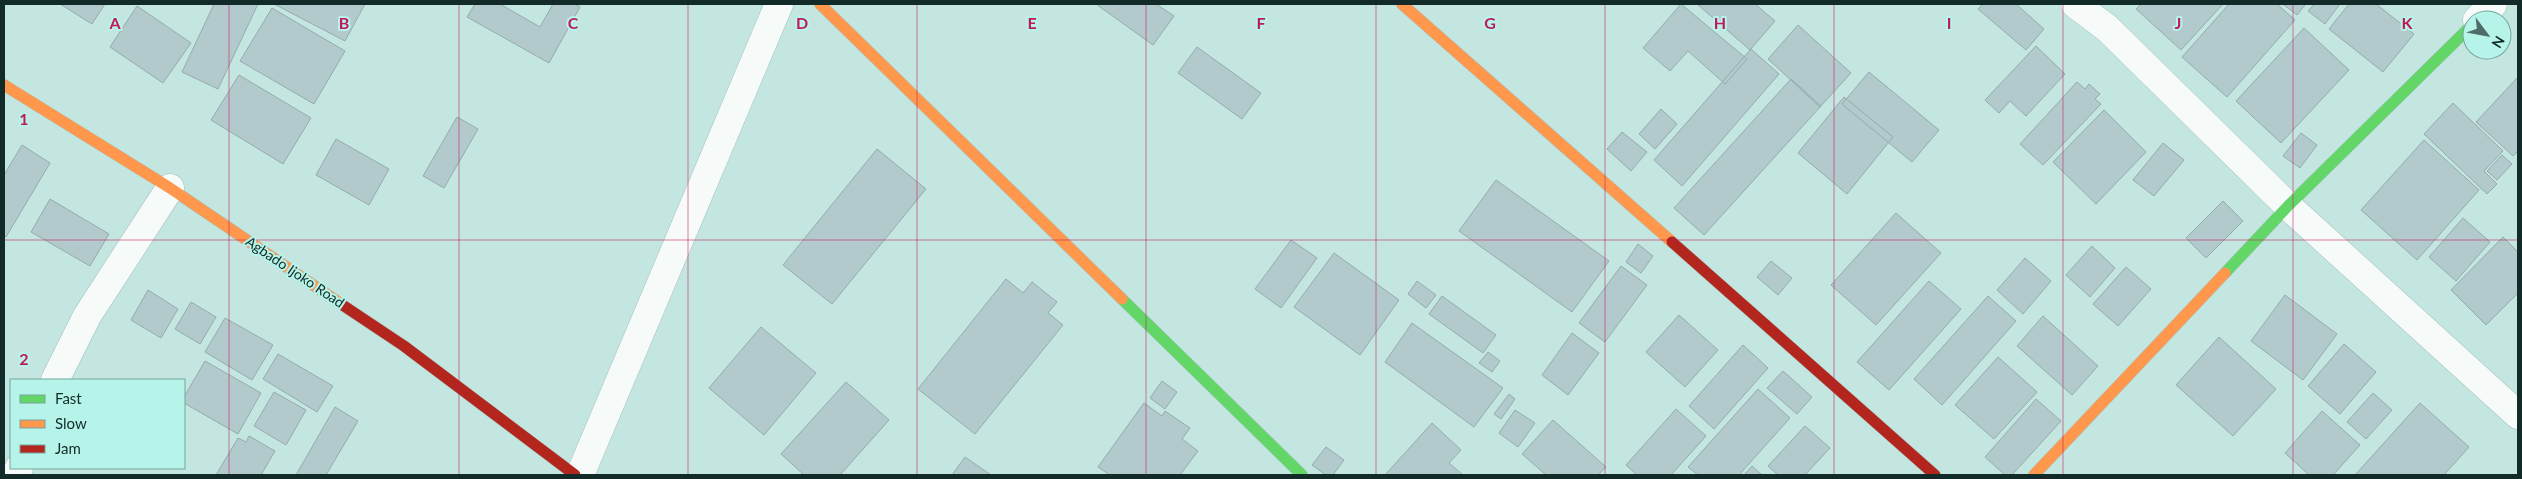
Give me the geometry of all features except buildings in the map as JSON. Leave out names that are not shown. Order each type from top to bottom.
[{"type":"street","points":[[580,475],[779,4]]},
{"type":"street","points":[[820,4],[1302,475]]},
{"type":"street","points":[[1402,4],[1935,475]]},
{"type":"street","points":[[2075,4],[2107,28],[2288,206],[2518,415]]},
{"type":"street","points":[[2034,475],[2288,206],[2462,35]]},
{"type":"street","name":"Agbado Ijoko Road","points":[[4,85],[170,188],[404,346],[575,475]]},
{"type":"street","points":[[55,379],[87,316],[170,188]]},
{"type":"traffic: fast","points":[[2225,273],[2288,206],[2462,35]]},
{"type":"traffic: fast","points":[[1122,299],[1302,475]]},
{"type":"traffic: slow","points":[[820,4],[1122,299]]},
{"type":"traffic: slow","points":[[1402,4],[1672,242]]},
{"type":"traffic: slow","points":[[4,85],[170,188],[341,304]]},
{"type":"traffic: slow","points":[[2034,475],[2225,273]]},
{"type":"traffic: jam","points":[[1672,242],[1935,475]]},
{"type":"traffic: jam","points":[[341,304],[404,346],[575,475]]}]
